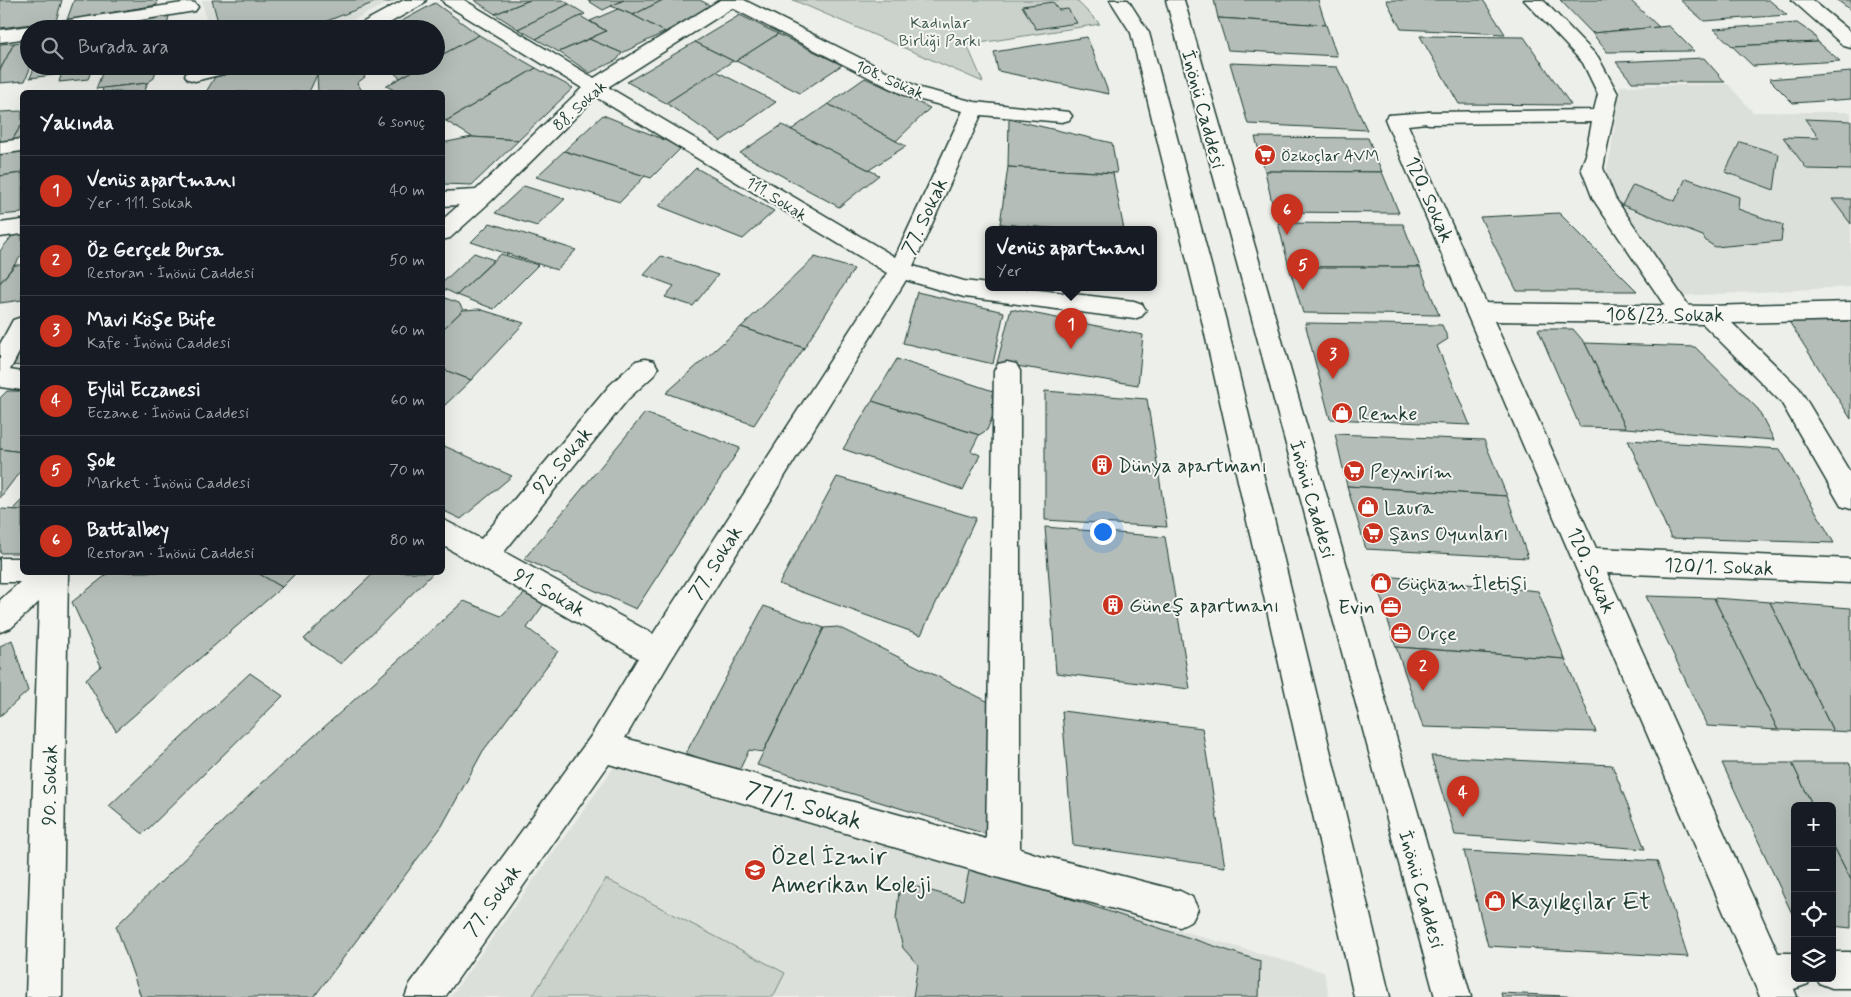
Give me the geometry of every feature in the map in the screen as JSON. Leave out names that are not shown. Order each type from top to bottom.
[{"type":"street","points":[[381,20],[417,0]]},
{"type":"street","name":"111. Sokak","points":[[451,0],[596,86],[809,218],[900,270],[964,288],[985,291]]},
{"type":"street","name":"88. Sokak","points":[[445,230],[596,86],[731,0]]},
{"type":"street","name":"108. Sokak","points":[[731,0],[913,92],[974,108],[1062,116]]},
{"type":"street","points":[[1119,0],[1140,33],[1214,321],[1372,997]]},
{"type":"street","name":"İnönü Caddesi","points":[[1175,0],[1453,997]]},
{"type":"street","points":[[1533,0],[1591,60],[1608,94],[1592,168],[1604,199],[1683,315]]},
{"type":"street","points":[[1801,0],[1851,42]]},
{"type":"street","points":[[112,20],[190,9]]},
{"type":"street","points":[[0,36],[20,33]]},
{"type":"street","points":[[185,90],[192,75]]},
{"type":"street","name":"77. Sokak","points":[[423,997],[602,747],[658,653],[900,270],[974,108]]},
{"type":"street","name":"120. Sokak","points":[[1603,116],[1395,119],[1587,560],[1780,980]]},
{"type":"street","points":[[0,148],[20,145]]},
{"type":"street","points":[[445,199],[482,197]]},
{"type":"street","points":[[0,230],[20,228]]},
{"type":"street","name":"111. Sokak","points":[[987,291],[1134,310]]},
{"type":"street","name":"108/23. Sokak","points":[[1478,312],[1709,315],[1851,311]]},
{"type":"street","points":[[1709,315],[1790,395],[1851,498]]},
{"type":"street","points":[[0,321],[20,320]]},
{"type":"street","points":[[0,366],[20,330]]},
{"type":"street","name":"92. Sokak","points":[[484,555],[619,392],[645,368]]},
{"type":"street","points":[[1003,862],[1007,371]]},
{"type":"street","points":[[0,378],[20,381]]},
{"type":"street","name":"91. Sokak","points":[[445,533],[658,653]]},
{"type":"street","name":"120/1. Sokak","points":[[1587,560],[1851,571]]},
{"type":"street","points":[[0,570],[20,570]]},
{"type":"street","points":[[0,619],[50,575]]},
{"type":"street","name":"90. Sokak","points":[[44,997],[53,575]]},
{"type":"street","name":"77/1. Sokak","points":[[602,747],[1003,862],[1180,909]]},
{"type":"street","points":[[1836,970],[1851,970]]},
{"type":"shaded area","points":[[202,0],[395,0],[352,20],[206,20]]},
{"type":"shaded area","points":[[1728,84],[1753,112],[1851,112],[1851,287],[1681,296],[1616,202],[1605,176],[1611,151],[1620,86]]},
{"type":"shaded area","name":"Özel İzmir Amerikan Koleji","points":[[614,767],[1324,972],[1329,997],[450,997]]},
{"type":"green space","name":"Kadınlar Birliği Parkı","points":[[793,0],[1076,0],[1100,24],[967,45],[983,82]]},
{"type":"green space","points":[[606,879],[785,973],[773,997],[532,997]]},
{"type":"building","points":[[0,0],[62,0],[56,20],[20,20],[20,26],[0,28]]},
{"type":"building","points":[[74,0],[157,0],[157,5],[67,20]]},
{"type":"building","points":[[212,0],[395,0],[390,2],[378,1],[330,20],[218,20]]},
{"type":"building","points":[[474,0],[530,0],[495,14]]},
{"type":"building","points":[[530,0],[563,0],[569,4],[518,29],[495,14]]},
{"type":"building","points":[[587,0],[624,0],[603,10]]},
{"type":"building","points":[[624,0],[663,0],[633,15],[611,6]]},
{"type":"building","points":[[663,0],[700,0],[711,6],[665,32],[633,15]]},
{"type":"building","points":[[1214,0],[1318,0],[1326,25],[1218,18]]},
{"type":"building","points":[[1386,0],[1483,0],[1505,34],[1401,29]]},
{"type":"building","points":[[1560,0],[1630,0],[1659,27],[1592,33]]},
{"type":"building","points":[[1680,0],[1769,0],[1787,15],[1704,21]]},
{"type":"building","points":[[1837,0],[1851,0],[1851,10]]},
{"type":"building","points":[[1053,2],[1059,10],[1068,9],[1077,23],[1036,29],[1022,6]]},
{"type":"building","points":[[435,3],[479,35],[445,53],[445,20],[404,20]]},
{"type":"building","points":[[569,4],[585,14],[536,39],[518,29]]},
{"type":"building","points":[[618,9],[665,32],[622,53],[589,39],[606,31],[590,21]]},
{"type":"building","points":[[170,12],[168,20],[112,20]]},
{"type":"building","points":[[740,15],[778,34],[735,62],[695,42]]},
{"type":"building","points":[[580,16],[606,31],[559,52],[536,39]]},
{"type":"building","points":[[1218,18],[1326,25],[1337,56],[1228,50]]},
{"type":"building","points":[[1797,23],[1813,34],[1818,42],[1732,46],[1714,29]]},
{"type":"building","points":[[1669,26],[1694,51],[1607,52],[1592,33]]},
{"type":"building","points":[[778,34],[842,65],[800,93],[736,61]]},
{"type":"building","points":[[479,35],[536,68],[446,121],[445,90],[394,90],[386,86],[406,75],[445,75],[445,53]]},
{"type":"building","points":[[1420,36],[1524,37],[1571,105],[1459,104]]},
{"type":"building","points":[[1087,37],[1109,94],[998,71],[994,52]]},
{"type":"building","points":[[589,39],[622,53],[617,60],[590,73],[559,52]]},
{"type":"building","points":[[20,42],[20,75],[27,75],[25,81],[0,83],[0,70],[14,43]]},
{"type":"building","points":[[695,42],[733,61],[666,103],[627,82]]},
{"type":"building","points":[[1818,42],[1840,61],[1753,66],[1732,46]]},
{"type":"building","points":[[14,43],[0,70],[0,44]]},
{"type":"building","points":[[1704,58],[1725,82],[1632,82],[1616,62]]},
{"type":"building","points":[[1230,63],[1337,67],[1367,130],[1248,124]]},
{"type":"building","points":[[536,68],[573,88],[519,140],[472,137],[446,121]]},
{"type":"building","points":[[716,71],[776,102],[721,141],[666,103]]},
{"type":"building","points":[[1851,72],[1851,99],[1793,103],[1769,79]]},
{"type":"building","points":[[31,75],[53,75],[30,78]]},
{"type":"building","points":[[61,75],[90,75],[88,79],[59,82]]},
{"type":"building","points":[[101,75],[155,75],[154,78],[147,83],[96,89]]},
{"type":"building","points":[[223,75],[317,75],[310,90],[207,90],[215,77]]},
{"type":"building","points":[[317,75],[364,75],[365,77],[357,83],[362,90],[318,90]]},
{"type":"building","points":[[865,78],[930,108],[896,141],[828,104]]},
{"type":"building","points":[[147,83],[145,90],[102,90],[103,88]]},
{"type":"building","points":[[828,104],[906,146],[869,170],[791,130]]},
{"type":"building","points":[[20,111],[20,127],[11,142],[0,143],[0,112]]},
{"type":"building","points":[[603,115],[682,147],[651,178],[564,151]]},
{"type":"building","points":[[1009,119],[1112,143],[1117,173],[1008,167]]},
{"type":"building","points":[[1805,119],[1851,121],[1851,170],[1807,169],[1783,137],[1819,138]]},
{"type":"building","points":[[782,125],[879,175],[839,207],[740,153]]},
{"type":"building","points":[[20,127],[20,140],[11,142]]},
{"type":"building","points":[[472,137],[519,140],[472,185],[445,184],[445,142]]},
{"type":"building","points":[[1255,137],[1368,138],[1382,172],[1265,171]]},
{"type":"building","points":[[1740,142],[1779,154],[1774,190],[1725,172]]},
{"type":"building","points":[[20,150],[20,173],[0,176],[0,153]]},
{"type":"building","points":[[564,151],[645,176],[620,202],[536,177]]},
{"type":"building","points":[[1008,167],[1113,173],[1123,226],[1024,226],[1000,224]]},
{"type":"building","points":[[696,168],[774,211],[743,239],[659,206]]},
{"type":"building","points":[[1265,171],[1382,172],[1399,213],[1274,212]]},
{"type":"building","points":[[20,173],[20,213],[0,215],[0,176]]},
{"type":"building","points":[[1686,178],[1739,197],[1738,209],[1783,225],[1781,241],[1715,247],[1706,241],[1703,236],[1622,205],[1633,185],[1675,201]]},
{"type":"building","points":[[524,186],[565,199],[537,226],[495,213]]},
{"type":"building","points":[[1832,199],[1851,199],[1851,224]]},
{"type":"building","points":[[1559,213],[1637,291],[1517,291],[1480,217]]},
{"type":"building","points":[[490,223],[576,250],[557,270],[471,242]]},
{"type":"building","points":[[1278,223],[1403,224],[1420,267],[1289,267]]},
{"type":"building","points":[[1000,224],[1024,226],[1000,226]]},
{"type":"building","points":[[17,230],[20,230],[20,258],[0,283],[0,251]]},
{"type":"building","points":[[474,253],[494,260],[457,295],[445,289],[445,280]]},
{"type":"building","points":[[501,254],[538,265],[494,309],[457,295]]},
{"type":"building","points":[[661,256],[718,275],[693,306],[665,297],[674,286],[644,275]]},
{"type":"building","points":[[815,257],[854,269],[804,348],[741,327]]},
{"type":"building","points":[[15,265],[20,265],[20,300],[0,303],[0,283]]},
{"type":"building","points":[[1289,267],[1420,267],[1439,315],[1303,313]]},
{"type":"building","points":[[917,292],[1004,312],[993,364],[903,343]]},
{"type":"building","points":[[445,298],[459,303],[463,310],[445,327]]},
{"type":"building","points":[[479,309],[524,323],[471,380],[445,370],[445,327],[463,310]]},
{"type":"building","points":[[1011,309],[1143,335],[1138,385],[997,363]]},
{"type":"building","points":[[1788,320],[1851,320],[1851,419]]},
{"type":"building","points":[[1305,323],[1442,325],[1448,339],[1437,346],[1470,425],[1330,419]]},
{"type":"building","points":[[741,327],[804,348],[754,425],[666,393]]},
{"type":"building","points":[[1538,329],[1573,329],[1585,343],[1626,428],[1580,427]]},
{"type":"building","points":[[1585,343],[1695,347],[1758,409],[1774,440],[1626,428]]},
{"type":"building","points":[[20,353],[20,366],[11,365]]},
{"type":"building","points":[[897,359],[1002,394],[987,430],[979,435],[872,401]]},
{"type":"building","points":[[445,370],[471,380],[445,405]]},
{"type":"building","points":[[7,391],[20,391],[20,452],[0,449],[0,398]]},
{"type":"building","name":"Dünya apartmanı","points":[[1045,391],[1147,399],[1167,527],[1045,520]]},
{"type":"building","points":[[872,401],[979,435],[971,451],[980,455],[963,490],[843,449]]},
{"type":"building","points":[[645,413],[740,448],[636,609],[524,559]]},
{"type":"building","points":[[1335,434],[1484,440],[1507,496],[1347,486]]},
{"type":"building","points":[[1628,440],[1780,449],[1834,543],[1671,538]]},
{"type":"building","points":[[445,446],[512,476],[461,519],[445,511]]},
{"type":"building","points":[[0,449],[20,452],[20,472],[0,498]]},
{"type":"building","points":[[837,477],[976,518],[921,635],[779,584]]},
{"type":"building","points":[[1347,486],[1507,496],[1528,558],[1366,549]]},
{"type":"building","points":[[20,502],[20,510],[12,510]]},
{"type":"building","points":[[0,509],[20,510],[20,553],[0,553]]},
{"type":"building","name":"Güneş apartmanı","points":[[1045,527],[1165,537],[1190,689],[1056,673]]},
{"type":"building","points":[[106,575],[261,575],[282,587],[116,731],[86,679],[101,666],[72,602]]},
{"type":"building","points":[[261,575],[294,575],[282,587]]},
{"type":"building","points":[[372,575],[431,575],[341,664],[304,639]]},
{"type":"building","points":[[1374,575],[1538,591],[1565,659],[1396,647]]},
{"type":"building","points":[[525,593],[544,604],[527,628],[558,651],[483,751],[442,826],[314,997],[141,997],[116,926],[262,783],[464,601],[501,616]]},
{"type":"building","points":[[1646,596],[1714,598],[1778,730],[1707,726]]},
{"type":"building","points":[[1714,598],[1770,602],[1833,731],[1778,730]]},
{"type":"building","points":[[1770,602],[1851,608],[1851,732],[1833,731]]},
{"type":"building","points":[[764,606],[824,628],[763,752],[749,750],[738,773],[686,753]]},
{"type":"building","points":[[838,627],[989,702],[989,835],[757,765],[824,628]]},
{"type":"building","points":[[12,640],[28,691],[0,716],[0,646]]},
{"type":"building","points":[[1396,647],[1565,659],[1596,732],[1423,727]]},
{"type":"building","points":[[250,673],[283,696],[143,834],[109,806]]},
{"type":"building","points":[[1062,711],[1202,728],[1225,867],[1073,845]]},
{"type":"building","points":[[1431,756],[1612,765],[1645,849],[1455,835]]},
{"type":"building","points":[[1722,763],[1792,763],[1811,802],[1791,802],[1791,911]]},
{"type":"building","points":[[1792,763],[1849,763],[1851,766],[1851,880],[1836,851],[1836,802],[1811,802]]},
{"type":"building","points":[[1464,851],[1657,861],[1688,957],[1488,946]]},
{"type":"building","points":[[1836,851],[1851,880],[1851,928],[1836,926]]},
{"type":"building","points":[[970,866],[1260,961],[1259,997],[913,997],[918,965],[903,948],[896,920],[900,882],[963,900]]},
{"type":"building","points":[[1501,993],[1586,997],[1502,997]]},
{"type":"place","name":"Özkoçlar AVM","points":[[1265,155]]},
{"type":"place","name":"Battalbey","points":[[1287,235]]},
{"type":"place","name":"Şok","points":[[1303,290]]},
{"type":"place","name":"Venüs apartmanı","points":[[1071,349]]},
{"type":"place","name":"Mavi Köşe Büfe","points":[[1333,379]]},
{"type":"place","name":"Remke","points":[[1342,413]]},
{"type":"place","name":"Dünya apartmanı","points":[[1102,465]]},
{"type":"place","name":"Peynirim","points":[[1354,471]]},
{"type":"place","name":"Laura","points":[[1368,507]]},
{"type":"place","name":"Şans Oyunları","points":[[1373,533]]},
{"type":"place","name":"Güçham İletişi","points":[[1381,583]]},
{"type":"place","name":"Güneş apartmanı","points":[[1113,605]]},
{"type":"place","name":"Evin","points":[[1391,607]]},
{"type":"place","name":"Orçe","points":[[1401,633]]},
{"type":"place","name":"Öz Gerçek Bursa","points":[[1423,691]]},
{"type":"place","name":"Eylül Eczanesi","points":[[1463,817]]},
{"type":"place","name":"Özel İzmir Amerikan Koleji","points":[[755,870]]},
{"type":"place","name":"Kayıkçılar Et","points":[[1495,901]]}]
